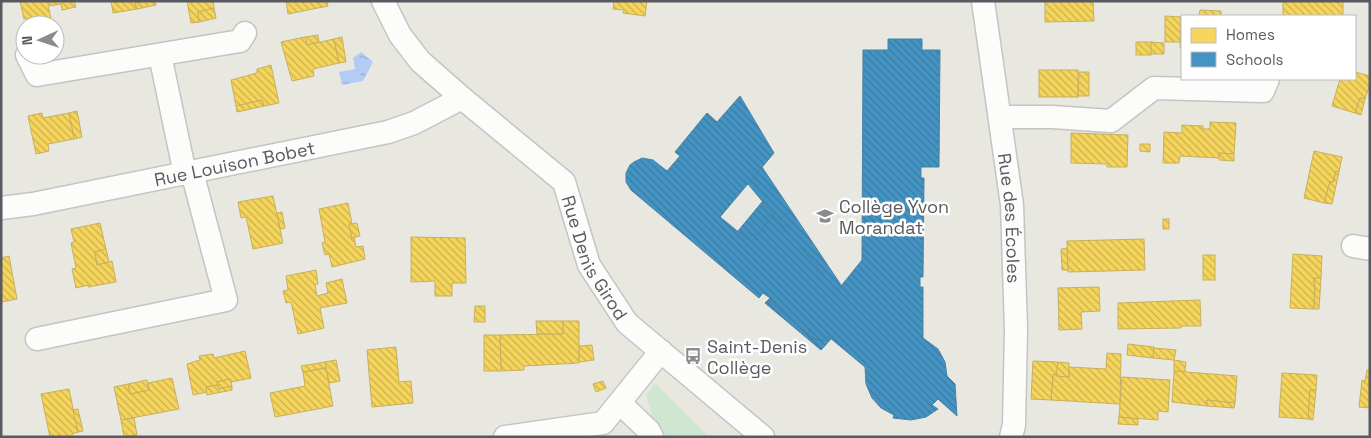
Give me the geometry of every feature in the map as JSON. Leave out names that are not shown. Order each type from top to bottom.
[{"type":"street","name":"Rue Denis Girod","points":[[383,1],[400,35],[420,61],[564,182],[589,265],[627,323],[762,437]]},
{"type":"street","name":"Rue des Écoles","points":[[983,1],[1012,205],[1016,329],[1014,425],[1011,437]]},
{"type":"street","points":[[32,65],[37,75],[240,41],[245,33]]},
{"type":"street","points":[[37,339],[226,300],[189,173],[160,55]]},
{"type":"street","points":[[1000,117],[1052,117],[1111,121],[1154,88],[1263,91],[1268,80]]},
{"type":"street","name":"Rue Louison Bobet","points":[[1,208],[33,204],[388,132],[414,123],[462,98]]},
{"type":"street","points":[[505,437],[603,423],[661,352]]},
{"type":"street","points":[[620,404],[652,437]]},
{"type":"green space","points":[[655,383],[709,437],[661,437],[655,426],[646,395]]},
{"type":"water","points":[[361,52],[373,62],[363,81],[342,85],[339,72],[355,69],[353,58]]},
{"type":"building: Homes","points":[[20,1],[74,1],[76,7],[62,10],[61,4],[48,6],[50,15],[23,15]]},
{"type":"building: Homes","points":[[111,1],[144,1],[135,3],[137,9],[113,13]]},
{"type":"building: Homes","points":[[155,1],[156,5],[137,9],[135,3]]},
{"type":"building: Homes","points":[[187,1],[213,1],[214,8],[198,12],[199,22],[191,23]]},
{"type":"building: Homes","points":[[286,1],[327,1],[328,6],[288,14]]},
{"type":"building: Homes","points":[[614,1],[647,1],[645,16],[623,13],[624,10],[613,9]]},
{"type":"building: Homes","points":[[1045,1],[1093,1],[1094,21],[1045,22]]},
{"type":"building: Homes","points":[[1283,1],[1343,1],[1343,15],[1283,15]]},
{"type":"building: Homes","points":[[214,8],[216,18],[199,22],[198,12]]},
{"type":"building: Homes","points":[[1200,10],[1221,11],[1221,15],[1199,15]]},
{"type":"building: Homes","points":[[1165,16],[1181,17],[1180,42],[1165,42]]},
{"type":"building: Homes","points":[[318,35],[319,42],[307,45],[305,37]]},
{"type":"building: Homes","points":[[305,37],[307,45],[334,39],[339,63],[313,69],[314,76],[292,81],[281,42]]},
{"type":"building: Homes","points":[[342,37],[346,62],[339,63],[334,39]]},
{"type":"building: Homes","points":[[1136,42],[1151,42],[1151,55],[1136,55]]},
{"type":"building: Homes","points":[[1151,42],[1164,43],[1164,54],[1151,54]]},
{"type":"building: Homes","points":[[271,65],[279,103],[264,106],[262,100],[236,106],[231,80],[257,73],[257,69]]},
{"type":"building: Homes","points":[[1039,70],[1078,70],[1078,97],[1039,97]]},
{"type":"building: Homes","points":[[1079,72],[1089,72],[1089,96],[1078,96]]},
{"type":"building: Homes","points":[[1356,72],[1370,76],[1370,84],[1365,99],[1360,98],[1355,113],[1332,106],[1340,80],[1356,80]]},
{"type":"building: Homes","points":[[1360,98],[1365,99],[1361,115],[1355,113]]},
{"type":"building: Homes","points":[[262,100],[264,106],[237,112],[236,106]]},
{"type":"building: Homes","points":[[77,111],[82,137],[74,139],[69,113]]},
{"type":"building: Homes","points":[[42,113],[43,118],[69,113],[74,139],[48,144],[49,151],[36,154],[28,116]]},
{"type":"building: Homes","points":[[1210,122],[1236,123],[1234,154],[1219,153],[1219,158],[1180,156],[1179,163],[1163,163],[1164,132],[1182,133],[1182,125],[1203,126],[1203,129],[1210,129]]},
{"type":"building: Homes","points":[[1071,133],[1128,135],[1127,167],[1107,167],[1107,164],[1071,163]]},
{"type":"building: Homes","points":[[1140,144],[1150,144],[1150,152],[1140,151]]},
{"type":"building: Homes","points":[[1314,151],[1342,157],[1339,172],[1336,171],[1333,182],[1330,182],[1324,203],[1304,198]]},
{"type":"building: Homes","points":[[1219,153],[1234,154],[1234,161],[1219,160]]},
{"type":"building: Homes","points":[[1336,171],[1339,172],[1332,204],[1324,203],[1330,182],[1333,182]]},
{"type":"building: Homes","points":[[273,196],[283,243],[253,249],[246,217],[241,218],[238,202]]},
{"type":"building: Homes","points":[[348,203],[352,224],[349,224],[352,238],[354,237],[356,247],[363,246],[365,259],[332,267],[329,254],[325,255],[322,243],[325,242],[319,209]]},
{"type":"building: Homes","points":[[282,212],[285,228],[280,229],[277,213]]},
{"type":"building: Homes","points":[[1163,219],[1169,219],[1169,229],[1163,229]]},
{"type":"building: Homes","points":[[100,223],[106,249],[95,252],[97,265],[112,261],[116,282],[76,288],[72,269],[76,268],[71,243],[74,242],[71,229]]},
{"type":"building: Homes","points":[[357,223],[360,236],[352,238],[349,224]]},
{"type":"building: Homes","points":[[411,237],[465,238],[466,283],[452,283],[452,296],[435,296],[435,281],[411,282]]},
{"type":"building: Homes","points":[[1144,239],[1145,270],[1068,272],[1067,241]]},
{"type":"building: Homes","points":[[1067,248],[1068,270],[1062,270],[1061,249]]},
{"type":"building: Homes","points":[[106,249],[109,262],[97,265],[95,252]]},
{"type":"building: Homes","points":[[1293,254],[1322,256],[1321,278],[1314,278],[1314,309],[1290,308]]},
{"type":"building: Homes","points":[[1203,255],[1215,255],[1215,280],[1203,280]]},
{"type":"building: Homes","points":[[9,256],[17,299],[1,302],[1,258]]},
{"type":"building: Homes","points":[[316,270],[318,284],[315,285],[317,296],[328,293],[326,283],[342,279],[347,303],[320,308],[324,328],[298,334],[291,302],[286,303],[283,291],[288,290],[286,276]]},
{"type":"building: Homes","points":[[1314,278],[1321,278],[1319,309],[1314,309]]},
{"type":"building: Homes","points":[[1099,287],[1100,311],[1081,312],[1082,329],[1059,330],[1058,288]]},
{"type":"building: Homes","points":[[1200,300],[1201,326],[1118,329],[1118,303]]},
{"type":"building: Homes","points":[[475,306],[485,306],[485,322],[474,322]]},
{"type":"building: Homes","points":[[536,321],[563,321],[563,334],[537,334]]},
{"type":"building: Homes","points":[[563,321],[579,321],[579,363],[524,366],[524,370],[501,371],[500,335],[563,334]]},
{"type":"building: Homes","points":[[484,335],[500,335],[501,371],[484,371]]},
{"type":"building: Homes","points":[[1128,344],[1154,347],[1153,358],[1127,355]]},
{"type":"building: Homes","points":[[592,345],[594,360],[579,362],[579,346]]},
{"type":"building: Homes","points":[[396,347],[399,382],[411,381],[413,403],[372,407],[367,350]]},
{"type":"building: Homes","points":[[1154,348],[1176,350],[1174,360],[1153,358]]},
{"type":"building: Homes","points":[[245,351],[251,378],[231,382],[230,379],[217,382],[218,385],[206,387],[207,392],[193,395],[187,364],[200,360],[199,356],[213,354],[214,358]]},
{"type":"building: Homes","points":[[1107,353],[1121,354],[1120,404],[1051,400],[1053,374],[1069,377],[1069,367],[1106,369]]},
{"type":"building: Homes","points":[[336,360],[340,381],[329,383],[325,362]]},
{"type":"building: Homes","points":[[1174,360],[1186,362],[1185,372],[1174,371]]},
{"type":"building: Homes","points":[[1033,361],[1058,362],[1057,375],[1053,374],[1051,400],[1031,399]]},
{"type":"building: Homes","points":[[325,362],[326,368],[303,372],[301,366]]},
{"type":"building: Homes","points":[[1058,362],[1069,363],[1069,377],[1056,376]]},
{"type":"building: Homes","points":[[326,368],[333,406],[275,417],[270,393],[305,386],[303,372]]},
{"type":"building: Homes","points":[[1367,370],[1370,370],[1370,408],[1359,407],[1362,380],[1365,381]]},
{"type":"building: Homes","points":[[1174,371],[1237,376],[1235,403],[1207,400],[1207,406],[1172,402]]},
{"type":"building: Homes","points":[[1282,373],[1317,375],[1316,390],[1310,390],[1308,419],[1279,417]]},
{"type":"building: Homes","points":[[1122,377],[1170,380],[1168,412],[1158,411],[1158,420],[1119,417]]},
{"type":"building: Homes","points":[[172,378],[179,409],[121,420],[114,387],[128,384],[130,394],[149,390],[148,383]]},
{"type":"building: Homes","points":[[230,379],[232,386],[219,389],[217,382]]},
{"type":"building: Homes","points":[[147,380],[149,390],[130,394],[128,384]]},
{"type":"building: Homes","points":[[603,381],[606,388],[596,392],[593,384]]},
{"type":"building: Homes","points":[[218,385],[219,389],[232,386],[232,390],[207,395],[206,387]]},
{"type":"building: Homes","points":[[69,389],[78,432],[72,434],[72,437],[50,437],[41,394]]},
{"type":"building: Homes","points":[[1310,390],[1316,390],[1313,420],[1308,419]]},
{"type":"building: Homes","points":[[1207,400],[1235,403],[1234,408],[1207,406]]},
{"type":"building: Homes","points":[[78,409],[83,431],[78,432],[73,410]]},
{"type":"building: Homes","points":[[1119,417],[1138,419],[1138,425],[1118,424]]},
{"type":"building: Homes","points":[[134,418],[137,435],[124,437],[121,420]]},
{"type":"building: Schools","points":[[888,39],[922,39],[922,50],[940,50],[939,167],[921,167],[921,178],[924,178],[923,277],[920,277],[920,287],[923,287],[923,338],[938,349],[945,362],[947,376],[955,384],[957,416],[938,399],[932,405],[938,409],[926,417],[911,420],[893,418],[894,415],[881,408],[872,398],[866,384],[865,367],[829,337],[821,341],[813,338],[768,300],[770,298],[763,293],[759,298],[631,190],[626,182],[626,173],[630,165],[642,158],[653,160],[667,171],[680,156],[675,152],[707,113],[717,122],[740,96],[774,153],[720,217],[751,242],[774,215],[837,291],[862,260],[863,50],[888,50]]},
{"type":"building: Schools","points":[[762,167],[841,285],[837,291],[748,184]]},
{"type":"building: Schools","points":[[762,202],[774,215],[751,242],[738,231]]},
{"type":"building: Schools","points":[[768,300],[814,339],[821,341],[829,337],[831,339],[821,350],[765,303]]},
{"type":"place","name":"Collège Yvon Morandat","points":[[825,216]]},
{"type":"place","name":"Saint-Denis Collège","points":[[693,356]]}]
